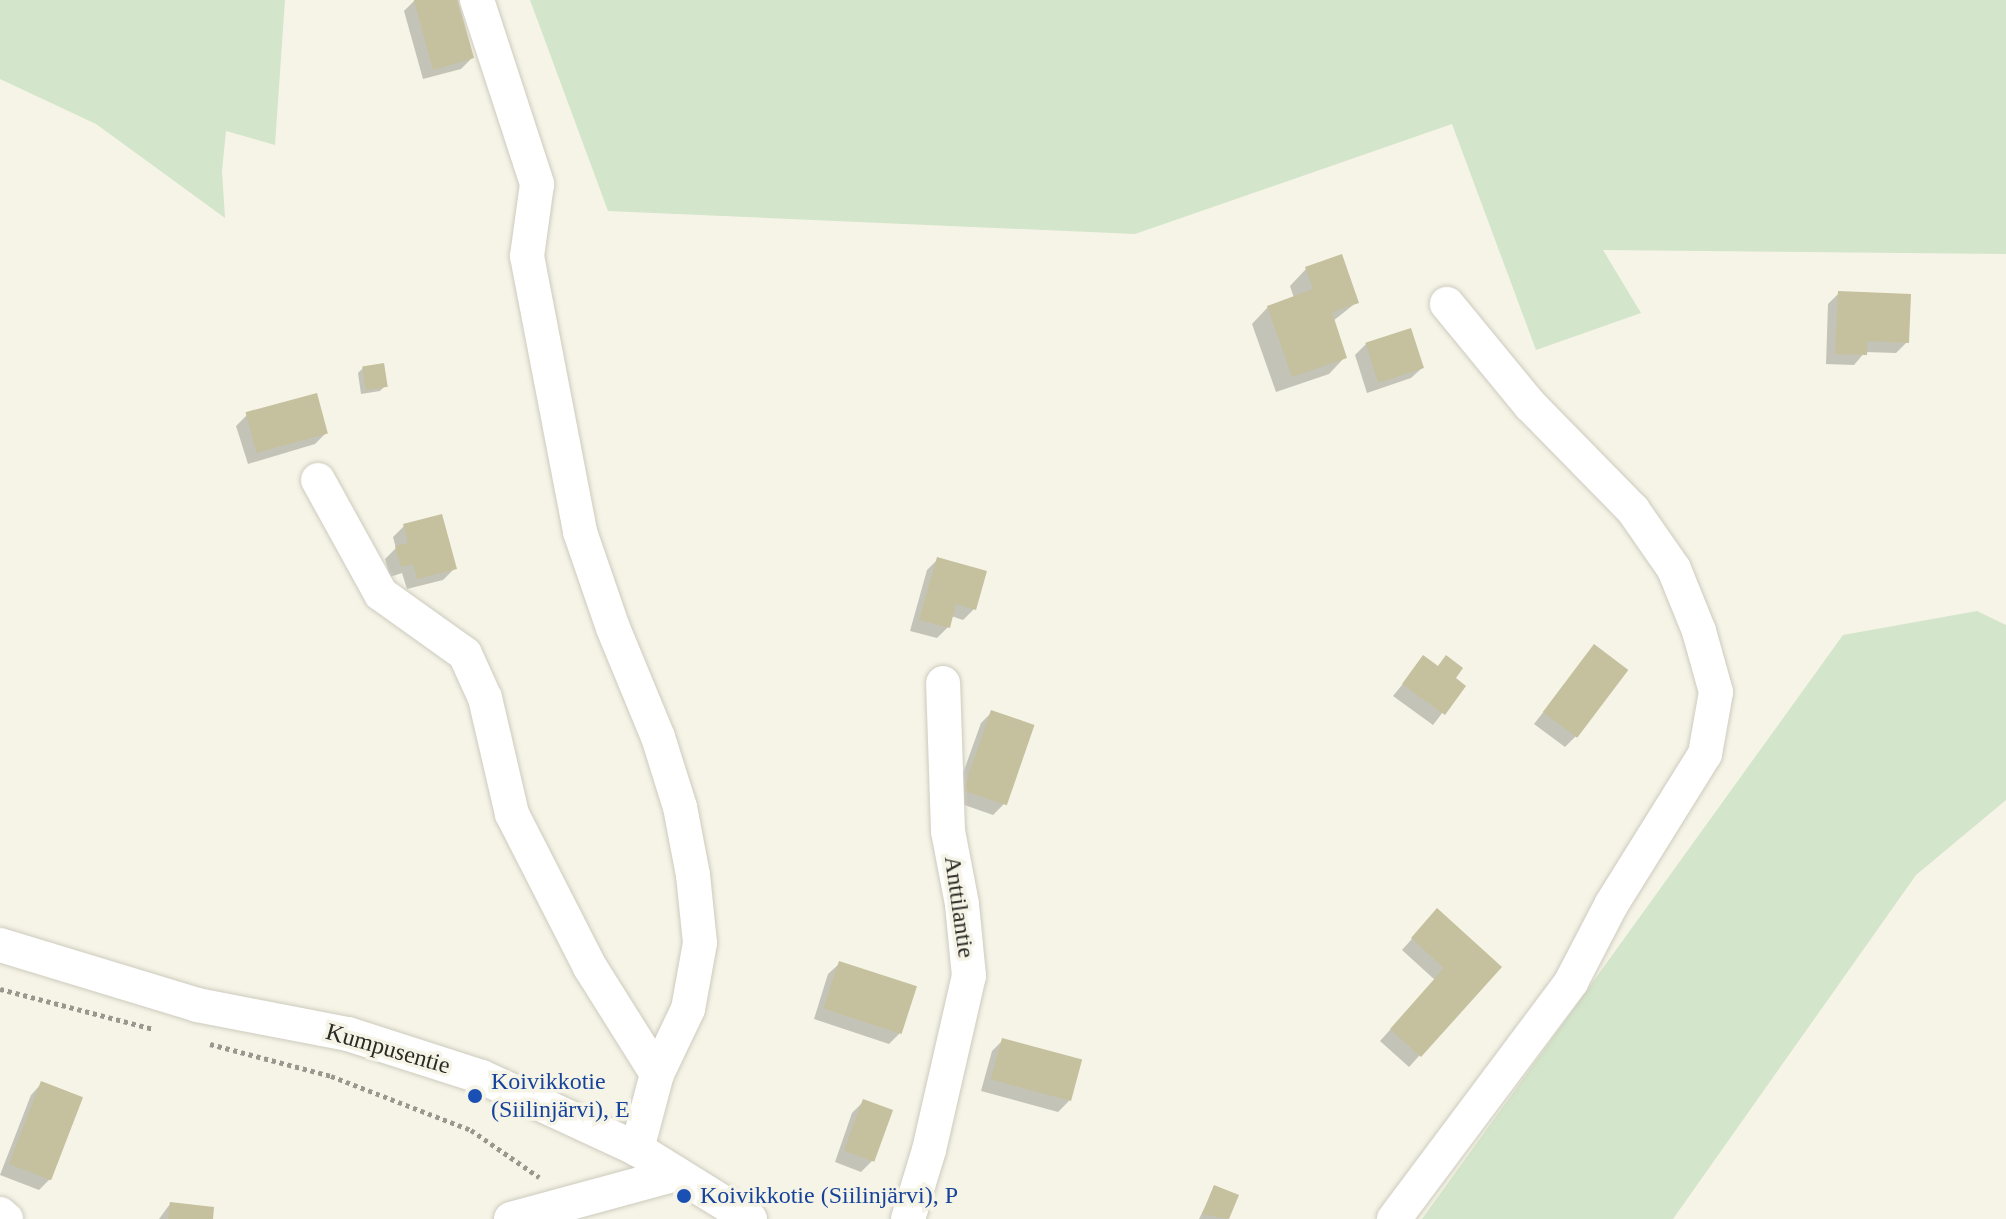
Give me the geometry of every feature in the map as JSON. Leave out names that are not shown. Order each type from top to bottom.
[{"type":"street","points":[[477,0],[537,184],[527,256],[580,532],[613,628],[658,737],[680,807],[693,875],[700,943],[688,1009],[657,1074],[637,1149]]},
{"type":"street","points":[[1394,1219],[1571,982],[1611,905],[1705,754],[1716,692],[1699,631],[1674,569],[1633,510],[1530,405],[1447,304]]},
{"type":"street","points":[[318,480],[381,594],[465,654],[485,698],[512,814],[590,967],[657,1074]]},
{"type":"street","name":"Anttilantie","points":[[908,1219],[929,1150],[969,976],[962,904],[948,831],[943,683]]},
{"type":"street","name":"Kumpusentie","points":[[0,945],[197,1005],[348,1034],[482,1077],[637,1149],[750,1219]]},
{"type":"street","points":[[511,1219],[677,1174]]},
{"type":"street","points":[[0,1214],[6,1219]]},
{"type":"path","points":[[0,989],[161,1031]]},
{"type":"path","points":[[208,1043],[331,1076],[471,1130],[574,1202]]},
{"type":"green space","points":[[0,0],[285,0],[275,145],[226,131],[222,171],[225,218],[96,124],[0,79]]},
{"type":"green space","points":[[530,0],[2006,0],[2006,254],[1603,250],[1641,313],[1536,350],[1452,124],[1135,234],[608,211]]},
{"type":"green space","points":[[1977,611],[2006,625],[2006,800],[1916,875],[1673,1219],[1422,1219],[1843,635]]},
{"type":"building","points":[[414,0],[458,0],[474,58],[433,70]]},
{"type":"building","points":[[1342,254],[1359,303],[1332,312],[1347,358],[1292,377],[1267,306],[1313,289],[1305,267]]},
{"type":"building","points":[[1838,291],[1911,294],[1909,343],[1868,341],[1867,355],[1835,354]]},
{"type":"building","points":[[1411,328],[1424,368],[1378,383],[1365,343]]},
{"type":"building","points":[[384,363],[388,387],[366,390],[362,366]]},
{"type":"building","points":[[317,393],[328,434],[256,453],[246,412]]},
{"type":"building","points":[[442,514],[457,569],[417,579],[413,564],[401,567],[395,546],[408,543],[403,524]]},
{"type":"building","points":[[937,557],[987,571],[976,610],[956,604],[950,628],[919,620]]},
{"type":"building","points":[[1594,644],[1628,670],[1577,738],[1543,712]]},
{"type":"building","points":[[1423,655],[1438,666],[1446,655],[1463,668],[1456,678],[1466,686],[1445,715],[1402,684]]},
{"type":"building","points":[[991,710],[1034,725],[1007,805],[963,790]]},
{"type":"building","points":[[1437,908],[1502,967],[1421,1057],[1390,1029],[1444,968],[1411,938]]},
{"type":"building","points":[[839,961],[917,986],[902,1034],[824,1009]]},
{"type":"building","points":[[1002,1038],[1082,1059],[1071,1101],[991,1080]]},
{"type":"building","points":[[41,1081],[83,1097],[51,1180],[9,1164]]},
{"type":"building","points":[[863,1099],[893,1110],[874,1162],[844,1151]]},
{"type":"building","points":[[1214,1185],[1239,1195],[1229,1219],[1202,1214]]},
{"type":"building","points":[[170,1202],[214,1207],[213,1219],[168,1219]]},
{"type":"place","name":"Koivikkotie (Siilinjärvi), E","points":[[475,1096]]},
{"type":"place","name":"Koivikkotie (Siilinjärvi), P","points":[[684,1196]]}]
